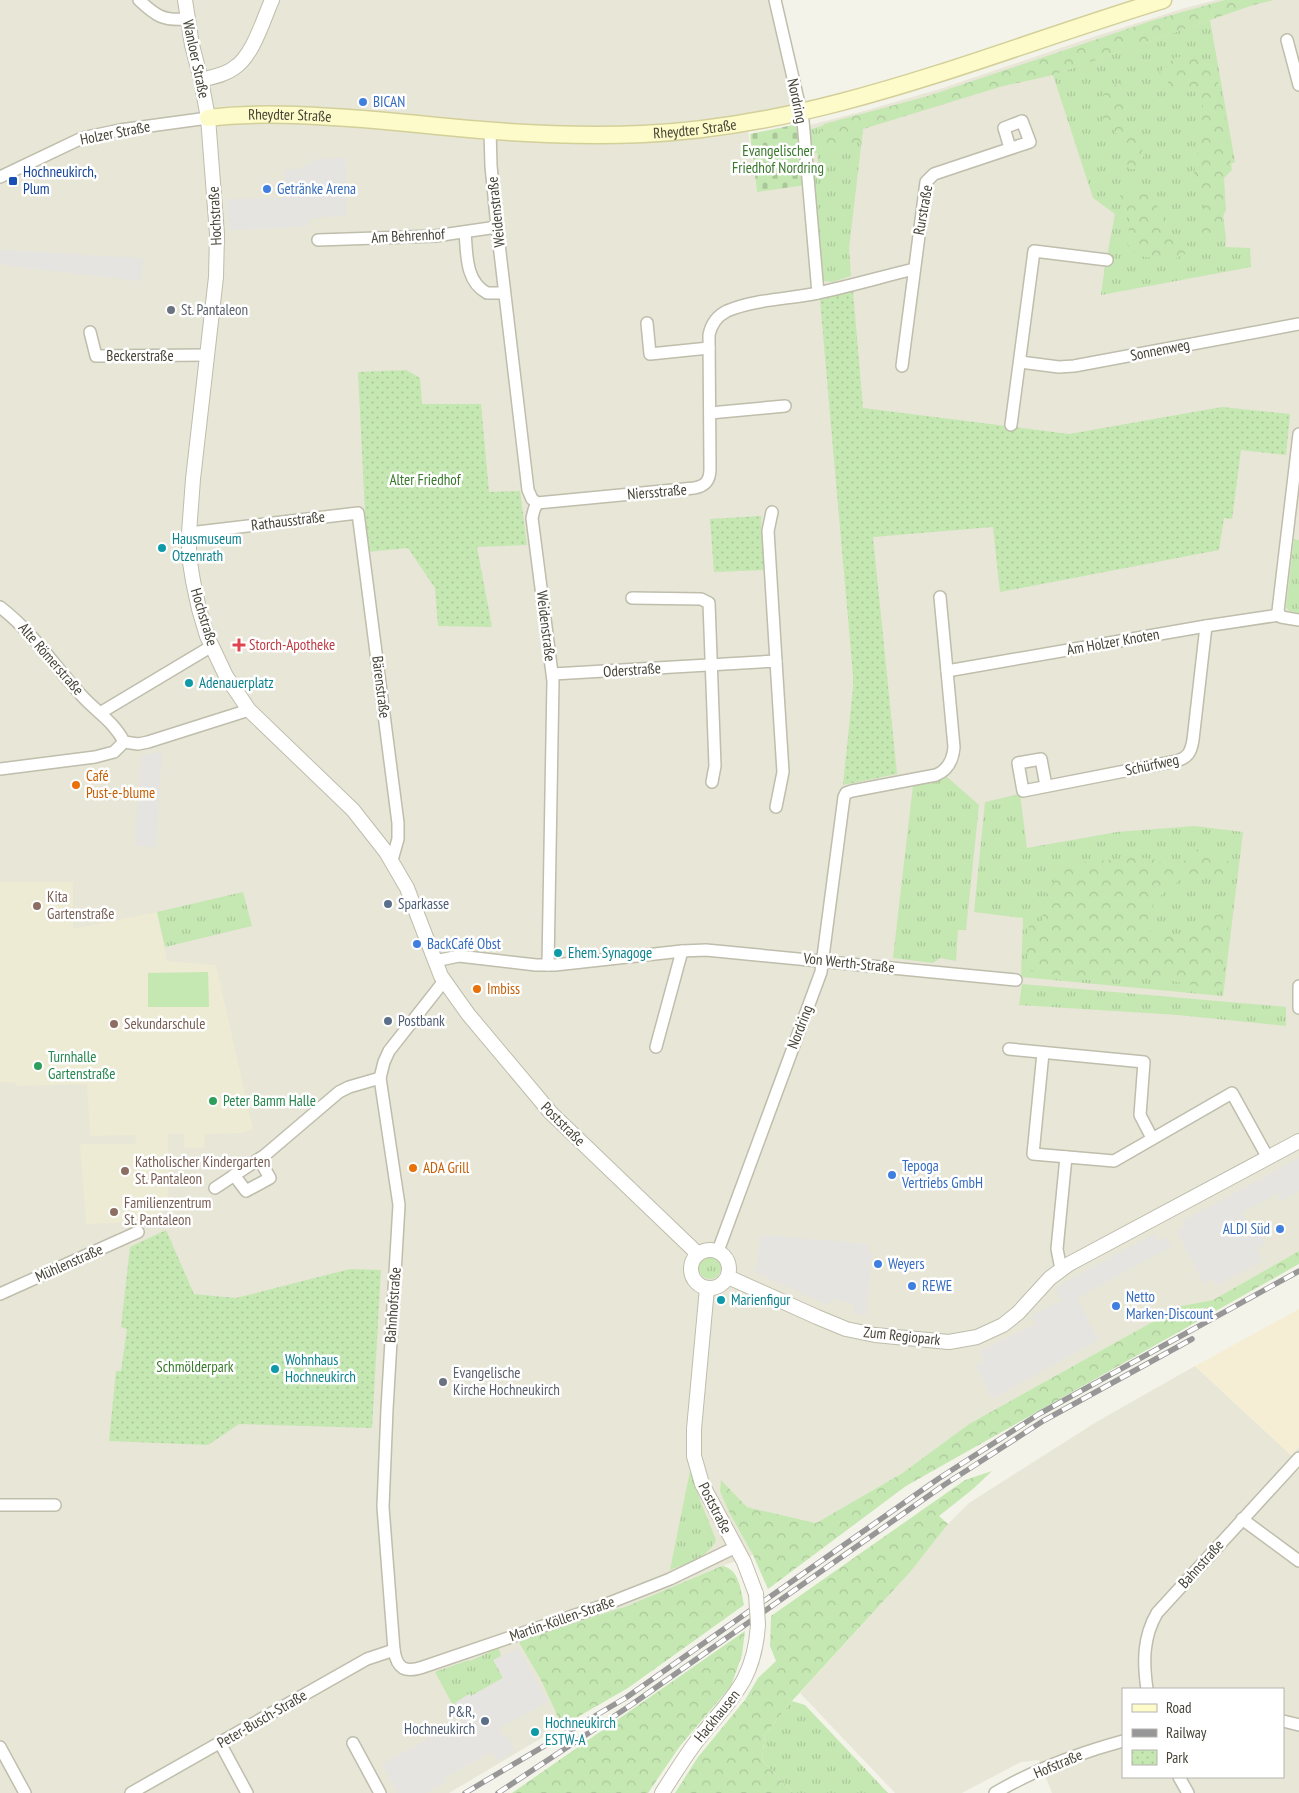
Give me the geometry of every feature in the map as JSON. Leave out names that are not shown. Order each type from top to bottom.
[{"type":"main road","name":"Rheydter Straße","points":[[208,118],[252,114],[355,117],[490,130],[582,134],[652,133],[714,128],[801,113],[922,80],[1163,0]]},
{"type":"street","points":[[139,0],[162,18],[188,19]]},
{"type":"street","name":"Wanloer Straße","points":[[185,0],[192,45],[208,118]]},
{"type":"street","points":[[201,80],[233,70],[243,60],[251,48],[272,0]]},
{"type":"street","name":"Nordring","points":[[775,0],[804,128],[818,293]]},
{"type":"street","points":[[1287,40],[1299,85]]},
{"type":"street","name":"Holzer Straße","points":[[0,177],[82,138],[120,130],[208,118]]},
{"type":"street","name":"Hochstraße","points":[[208,118],[218,234],[216,277],[188,533],[189,556],[201,618],[226,676],[249,710],[353,810],[392,860],[407,888],[444,981]]},
{"type":"street","name":"Weidenstraße","points":[[490,130],[492,172],[504,293],[528,490],[532,499],[537,503],[532,518],[553,674],[548,965]]},
{"type":"street","name":"Rurstraße","points":[[902,366],[925,186],[928,179],[934,174],[1010,148]]},
{"type":"street","name":"Am Behrenhof","points":[[318,240],[435,236],[497,227]]},
{"type":"street","points":[[465,232],[469,268],[475,282],[487,293],[504,293]]},
{"type":"street","points":[[1011,426],[1034,251],[1107,260]]},
{"type":"street","points":[[818,293],[914,269]]},
{"type":"street","name":"Niersstraße","points":[[537,503],[700,487],[708,481],[710,473],[709,348],[711,328],[718,317],[726,312],[769,301],[818,293]]},
{"type":"street","points":[[647,323],[650,354],[709,348]]},
{"type":"street","name":"Sonnenweg","points":[[1020,362],[1059,367],[1074,366],[1299,324]]},
{"type":"street","name":"Beckerstraße","points":[[90,332],[96,356],[207,355]]},
{"type":"street","points":[[710,413],[785,406]]},
{"type":"street","points":[[1299,434],[1278,611],[1279,615],[1284,618],[1299,620]]},
{"type":"street","points":[[772,512],[768,531],[783,768],[776,807]]},
{"type":"street","name":"Rathausstraße","points":[[188,533],[358,513]]},
{"type":"street","name":"Bärenstraße","points":[[358,513],[398,823],[398,839],[392,860]]},
{"type":"street","points":[[940,597],[947,671]]},
{"type":"street","points":[[632,598],[701,599],[707,601],[710,608],[714,766],[712,782]]},
{"type":"street","name":"Alte Römerstraße","points":[[0,607],[26,628],[84,698],[100,713]]},
{"type":"street","name":"Am Holzer Knoten","points":[[947,671],[1279,615]]},
{"type":"street","name":"Schürfweg","points":[[1046,786],[1176,761],[1187,757],[1192,740],[1206,626]]},
{"type":"street","points":[[124,742],[118,730],[100,713],[212,646]]},
{"type":"street","name":"Oderstraße","points":[[553,674],[776,661]]},
{"type":"street","name":"Nordring","points":[[718,1251],[817,984],[823,960],[842,804],[845,795],[852,791],[936,775],[946,768],[952,758],[954,747],[947,671]]},
{"type":"street","points":[[124,742],[134,744],[145,743],[249,710]]},
{"type":"street","points":[[0,769],[95,757],[114,752],[124,742]]},
{"type":"street","name":"Von Werth-Straße","points":[[435,961],[463,956],[548,965],[682,951],[714,950],[1016,980]]},
{"type":"street","points":[[656,1047],[682,951]]},
{"type":"street","name":"Bahnhofstraße","points":[[394,1650],[383,1507],[386,1409],[399,1215],[396,1181],[380,1078],[384,1062],[391,1048],[444,981]]},
{"type":"street","name":"Poststraße","points":[[444,981],[468,1014],[545,1107],[698,1254]]},
{"type":"street","points":[[1299,986],[1299,1008]]},
{"type":"street","points":[[1009,1049],[1144,1062],[1140,1115],[1152,1138]]},
{"type":"street","points":[[1043,1053],[1033,1154],[1114,1161],[1232,1093],[1268,1158]]},
{"type":"street","points":[[215,1188],[260,1159],[340,1092],[349,1087],[380,1078]]},
{"type":"street","name":"Zum Regiopark","points":[[728,1277],[817,1318],[846,1329],[884,1336],[949,1342],[973,1338],[990,1332],[1018,1313],[1050,1278],[1062,1269],[1299,1141]]},
{"type":"street","points":[[1062,1269],[1057,1249],[1066,1156]]},
{"type":"street","points":[[234,1175],[246,1191],[270,1178],[260,1159]]},
{"type":"street","name":"Mühlenstraße","points":[[0,1294],[138,1232]]},
{"type":"street","points":[[709,1249],[718,1251],[728,1260],[728,1277],[716,1287],[707,1288],[700,1285],[692,1275],[692,1263],[698,1254],[709,1249]]},
{"type":"street","name":"Poststraße","points":[[707,1288],[694,1429],[694,1456],[702,1484],[736,1547]]},
{"type":"street","name":"Bahnstraße","points":[[1147,1688],[1144,1655],[1148,1634],[1161,1608],[1299,1458]]},
{"type":"street","points":[[0,1505],[55,1505]]},
{"type":"street","points":[[1242,1519],[1299,1561]]},
{"type":"street","name":"Martin-Köllen-Straße","points":[[394,1650],[397,1662],[402,1668],[416,1669],[604,1605],[670,1579],[736,1547]]},
{"type":"street","name":"Hackhausen","points":[[662,1793],[693,1747],[740,1688],[753,1657],[758,1625],[756,1594],[749,1572],[736,1547]]},
{"type":"street","name":"Peter-Busch-Straße","points":[[132,1793],[367,1659],[394,1650]]},
{"type":"street","points":[[1284,1721],[1299,1725]]},
{"type":"street","name":"Hofstraße","points":[[995,1793],[1051,1766],[1122,1741]]},
{"type":"street","points":[[220,1743],[247,1793]]},
{"type":"street","points":[[353,1743],[380,1793]]},
{"type":"street","points":[[0,1747],[25,1793]]},
{"type":"street","points":[[1180,1778],[1188,1793]]},
{"type":"shaded area","points":[[0,0],[779,0],[803,107],[746,116],[757,192],[806,126],[943,88],[1090,38],[1216,0],[1299,0],[1299,1251],[1213,1300],[1181,1306],[969,1424],[901,1474],[816,1523],[747,1507],[721,1480],[730,1514],[753,1555],[627,1606],[518,1641],[541,1680],[562,1726],[449,1793],[0,1793]]},
{"type":"shaded area","points":[[345,157],[346,216],[312,218],[305,227],[229,230],[227,199],[285,198],[285,170],[300,169],[316,159]]},
{"type":"shaded area","points":[[0,250],[143,258],[141,281],[0,265]]},
{"type":"shaded area","points":[[162,752],[156,847],[135,846],[141,755]]},
{"type":"shaded area","name":"Sekundarschule","points":[[0,882],[73,882],[73,929],[157,912],[167,961],[216,965],[253,1129],[242,1133],[205,1134],[204,1148],[184,1148],[184,1134],[168,1134],[168,1199],[172,1200],[170,1208],[139,1222],[86,1224],[80,1144],[135,1144],[136,1135],[90,1136],[87,1084],[16,1086],[16,1083],[0,1082]]},
{"type":"shaded area","points":[[1299,1158],[1299,1191],[1281,1201],[1277,1193],[1241,1213],[1248,1225],[1254,1222],[1266,1244],[1256,1249],[1262,1261],[1216,1286],[1212,1279],[1204,1284],[1176,1231],[1185,1226],[1183,1221]]},
{"type":"shaded area","points":[[1154,1234],[1158,1241],[1166,1237],[1172,1246],[1077,1298],[1098,1340],[992,1399],[976,1365],[985,1361],[980,1351],[1036,1324],[1032,1315],[1062,1301],[1056,1289],[1067,1281]]},
{"type":"shaded area","points":[[761,1235],[869,1244],[868,1252],[872,1253],[866,1315],[854,1314],[854,1305],[832,1298],[828,1305],[754,1272],[757,1266]]},
{"type":"shaded area","points":[[1299,1309],[1299,1447],[1291,1455],[1195,1366]]},
{"type":"shaded area","points":[[1195,1366],[1291,1455],[1299,1447],[1299,1793],[1052,1793],[1039,1760],[1021,1762],[962,1793],[895,1793],[800,1693],[911,1571],[948,1524],[969,1503],[1098,1421]]},
{"type":"shaded area","name":"P&R, Hochneukirch","points":[[518,1648],[548,1701],[499,1727],[504,1738],[508,1736],[515,1751],[498,1761],[492,1752],[444,1778],[446,1782],[426,1793],[398,1793],[382,1764],[464,1719],[463,1717],[469,1714],[468,1711],[462,1715],[455,1703],[503,1678],[493,1660]]},
{"type":"green space","points":[[1225,0],[1274,0],[1253,5],[1053,75],[1003,86],[863,129],[861,141],[842,148],[826,149],[818,136],[824,124],[928,96],[1154,20]]},
{"type":"green space","points":[[1210,20],[1235,162],[1218,171],[1226,239],[1225,247],[1250,248],[1251,267],[1101,295],[1115,214],[1093,198],[1053,75]]},
{"type":"green space","points":[[1189,55],[1201,62],[1214,66],[1224,107],[1226,136],[1232,170],[1224,178],[1226,210],[1221,220],[1221,237],[1202,235],[1205,191],[1192,184],[1201,135],[1203,106],[1197,91],[1177,92],[1159,73],[1174,58]]},
{"type":"green space","points":[[1121,82],[1129,130],[1144,153],[1141,169],[1129,169],[1118,135],[1103,121],[1104,91]]},
{"type":"green space","points":[[861,114],[863,130],[849,248],[851,276],[832,282],[824,281],[821,275],[811,164],[818,163],[817,153],[810,153],[808,130]]},
{"type":"green space","name":"Evangelischer Friedhof Nordring","points":[[798,124],[806,185],[757,192],[750,134]]},
{"type":"green space","points":[[1133,190],[1153,195],[1168,236],[1194,249],[1173,260],[1138,256],[1127,244],[1130,220],[1119,196]]},
{"type":"green space","points":[[853,290],[863,408],[1069,434],[1222,407],[1290,414],[1286,455],[1241,450],[1232,519],[1224,518],[1219,550],[1000,592],[993,527],[873,537],[897,774],[843,785],[853,675],[820,300]]},
{"type":"green space","name":"Alter Friedhof","points":[[406,370],[420,378],[422,404],[481,404],[489,492],[520,491],[527,545],[477,547],[492,627],[438,626],[435,588],[408,548],[367,552],[358,372]]},
{"type":"green space","points":[[761,516],[764,570],[714,572],[710,519]]},
{"type":"green space","points":[[1294,539],[1299,540],[1299,613],[1289,611],[1286,607]]},
{"type":"green space","points":[[947,777],[979,805],[966,930],[958,930],[956,961],[940,958],[933,963],[893,958],[913,785],[936,782]]},
{"type":"green space","points":[[1020,794],[1027,848],[1117,832],[1195,826],[1243,832],[1223,996],[1021,977],[1023,918],[974,912],[985,802]]},
{"type":"green space","points":[[1200,847],[1219,853],[1232,865],[1218,879],[1192,873],[1172,886],[1153,905],[1150,919],[1150,937],[1165,935],[1180,938],[1206,917],[1223,914],[1229,918],[1221,991],[1149,976],[1095,981],[1030,971],[1026,945],[1029,926],[1043,920],[1042,900],[1060,873],[1073,863],[1119,859],[1128,853],[1140,858],[1153,859],[1160,862],[1182,863]]},
{"type":"green space","points":[[243,892],[252,926],[165,947],[157,912]]},
{"type":"green space","points":[[208,972],[209,1007],[148,1007],[148,973]]},
{"type":"green space","points":[[1022,984],[1286,1007],[1286,1026],[1178,1015],[1019,1005]]},
{"type":"green space","name":"Schmölderpark","points":[[166,1230],[194,1294],[236,1298],[350,1269],[381,1270],[372,1428],[239,1424],[208,1445],[109,1441],[116,1371],[121,1371],[127,1329],[121,1327],[130,1247]]},
{"type":"green space","points":[[1299,1251],[1299,1264],[906,1486],[768,1589],[720,1491],[721,1480],[747,1507],[816,1523],[901,1474],[969,1424],[1181,1306],[1213,1300]]},
{"type":"green space","points":[[710,1257],[718,1260],[721,1268],[718,1276],[710,1279],[702,1276],[699,1268],[702,1260]]},
{"type":"green space","points":[[691,1466],[700,1500],[716,1540],[713,1546],[703,1555],[670,1570]]},
{"type":"green space","points":[[992,1471],[939,1516],[948,1524],[911,1571],[792,1701],[765,1734],[762,1760],[793,1793],[675,1793],[698,1757],[745,1700],[758,1678],[776,1661],[770,1646],[771,1616],[965,1480]]},
{"type":"green space","points":[[722,1566],[728,1568],[736,1576],[744,1605],[628,1688],[562,1726],[541,1680],[518,1641],[627,1606]]},
{"type":"green space","points":[[745,1631],[742,1655],[731,1686],[680,1746],[648,1793],[512,1793]]},
{"type":"green space","points":[[495,1647],[499,1649],[501,1656],[494,1660],[503,1678],[471,1696],[469,1694],[455,1703],[461,1714],[468,1711],[469,1714],[461,1720],[435,1672],[470,1661],[488,1653],[487,1650]]},
{"type":"green space","points":[[792,1701],[805,1705],[888,1793],[793,1793],[762,1760],[765,1734]]},
{"type":"railway","points":[[465,1793],[627,1697],[938,1479],[1039,1414],[1299,1271]]},
{"type":"railway","points":[[498,1793],[631,1705],[944,1485],[1043,1421],[1192,1339]]},
{"type":"place","name":"BICAN","points":[[363,102]]},
{"type":"place","name":"Hochneukirch, Plum","points":[[13,181]]},
{"type":"place","name":"Getränke Arena","points":[[267,189]]},
{"type":"place","name":"St. Pantaleon","points":[[171,310]]},
{"type":"place","name":"Hausmuseum Otzenrath","points":[[162,548]]},
{"type":"place","name":"Storch-Apotheke","points":[[239,645]]},
{"type":"place","name":"Adenauerplatz","points":[[189,683]]},
{"type":"place","name":"Café Pust-e-blume","points":[[76,785]]},
{"type":"place","name":"Sparkasse","points":[[388,904]]},
{"type":"place","name":"Kita Gartenstraße","points":[[37,906]]},
{"type":"place","name":"BackCafé Obst","points":[[417,944]]},
{"type":"place","name":"Ehem. Synagoge","points":[[558,953]]},
{"type":"place","name":"Imbiss","points":[[477,989]]},
{"type":"place","name":"Postbank","points":[[388,1021]]},
{"type":"place","name":"Sekundarschule","points":[[114,1024]]},
{"type":"place","name":"Turnhalle Gartenstraße","points":[[38,1066]]},
{"type":"place","name":"Peter Bamm Halle","points":[[213,1101]]},
{"type":"place","name":"ADA Grill","points":[[413,1168]]},
{"type":"place","name":"Katholischer Kindergarten St. Pantaleon","points":[[125,1171]]},
{"type":"place","name":"Tepoga Vertriebs GmbH","points":[[892,1175]]},
{"type":"place","name":"Familienzentrum St. Pantaleon","points":[[114,1212]]},
{"type":"place","name":"ALDI Süd","points":[[1280,1229]]},
{"type":"place","name":"Weyers","points":[[878,1264]]},
{"type":"place","name":"REWE","points":[[912,1286]]},
{"type":"place","name":"Marienfigur","points":[[721,1300]]},
{"type":"place","name":"Netto Marken-Discount","points":[[1116,1306]]},
{"type":"place","name":"Wohnhaus Hochneukirch","points":[[275,1369]]},
{"type":"place","name":"Evangelische Kirche Hochneukirch","points":[[443,1382]]},
{"type":"place","name":"P&R, Hochneukirch","points":[[485,1721]]},
{"type":"place","name":"Hochneukirch ESTW-A","points":[[535,1732]]}]
